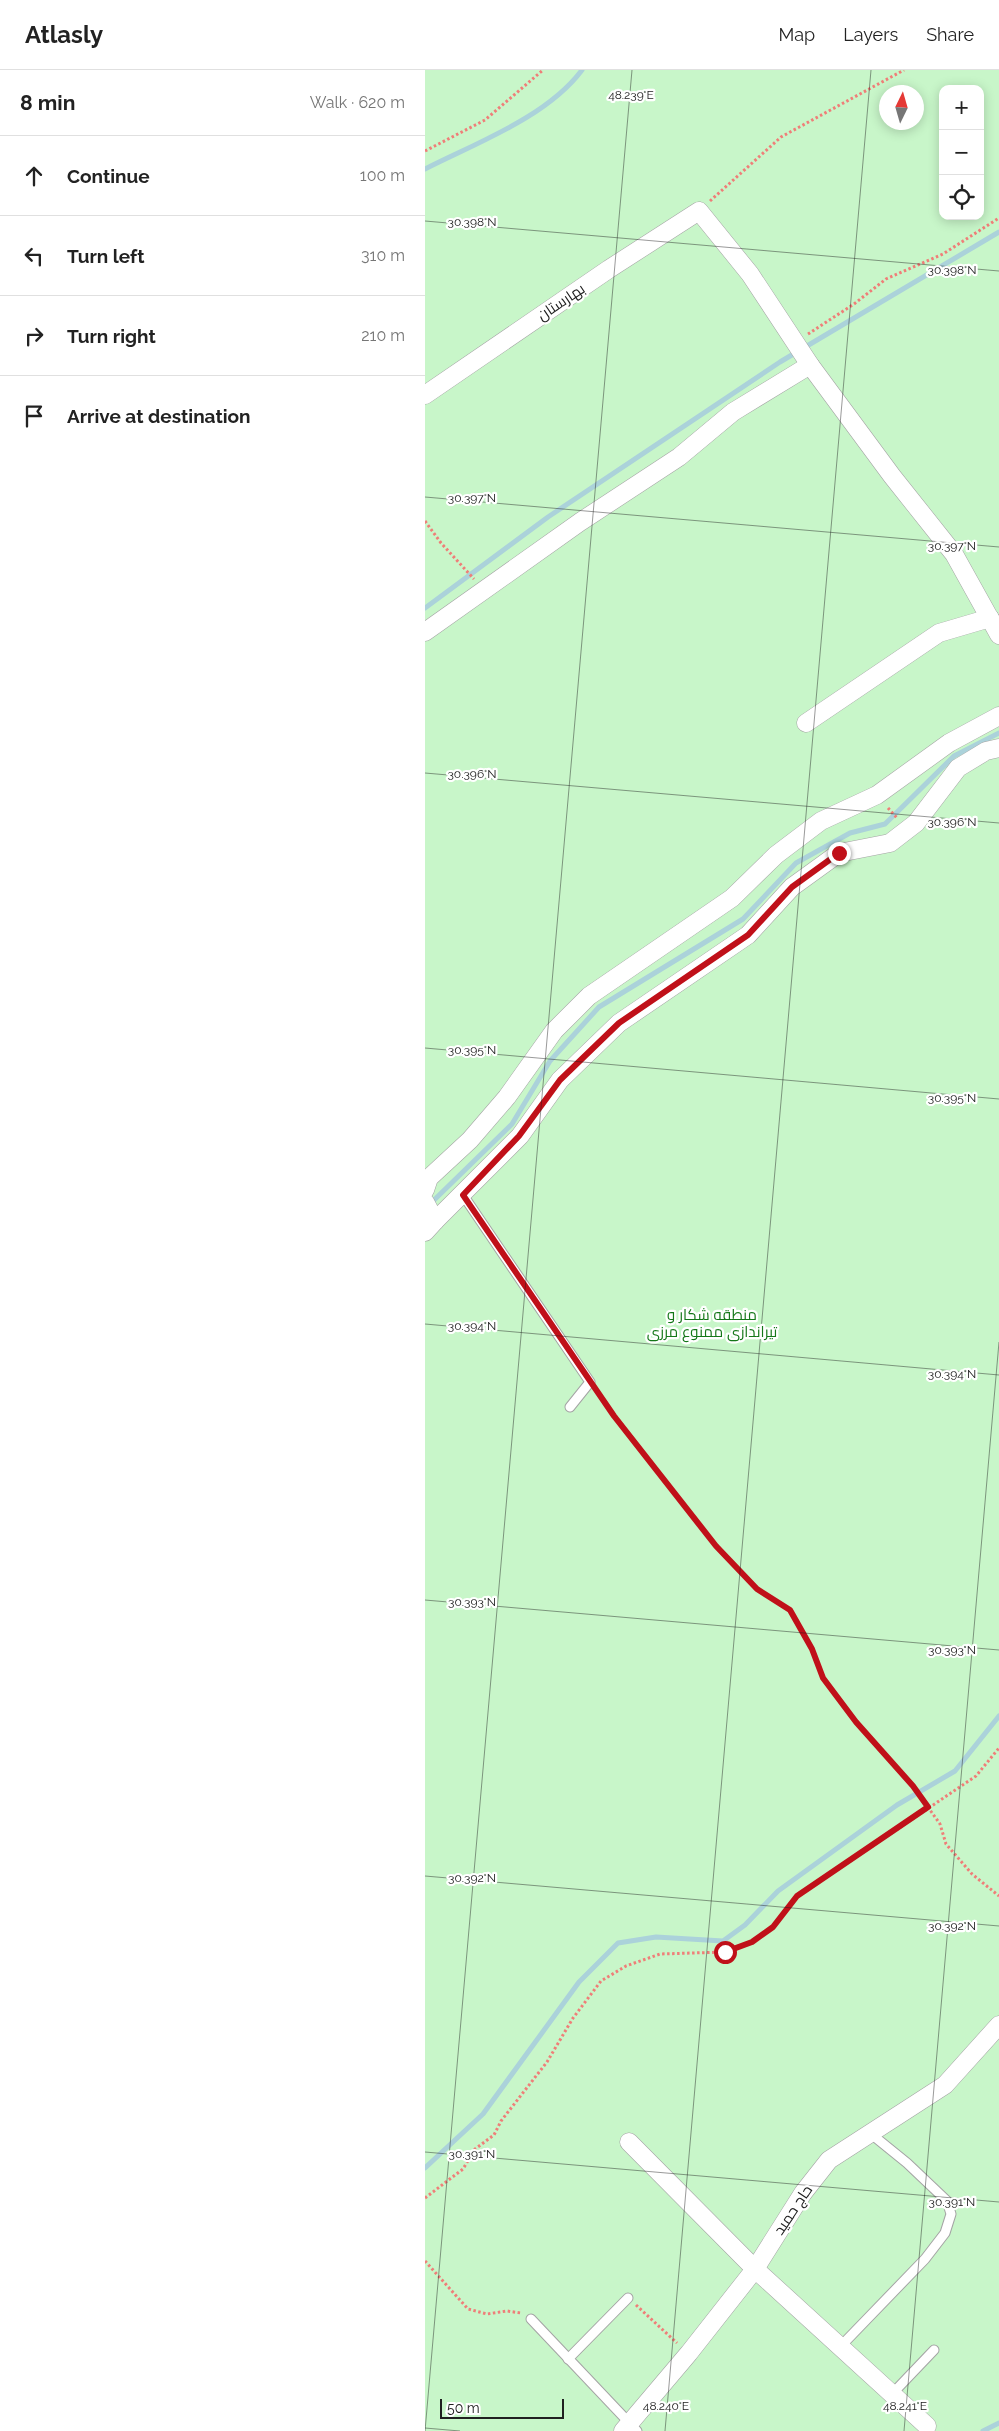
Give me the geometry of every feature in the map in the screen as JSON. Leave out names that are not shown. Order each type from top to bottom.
[{"type":"street","points":[[699,211],[750,274],[808,361],[892,476],[954,554],[999,635]]},
{"type":"street","name":"بهارستان","points":[[425,395],[609,269],[699,211]]},
{"type":"street","points":[[425,632],[580,522],[679,457],[733,412],[808,361]]},
{"type":"street","points":[[806,722],[939,633],[990,618]]},
{"type":"street","points":[[425,1190],[429,1178],[470,1140],[507,1097],[554,1031],[589,996],[732,898],[776,855],[821,821],[877,795],[949,743],[999,716]]},
{"type":"street","points":[[429,1217],[463,1195],[519,1136],[560,1080],[619,1023],[748,935],[792,887],[839,853],[890,843],[917,823],[958,768],[986,752],[999,748]]},
{"type":"street","name":"حاج حمید","points":[[630,2428],[755,2269],[803,2193],[829,2160],[945,2085],[999,2025]]},
{"type":"street","points":[[629,2142],[755,2269],[927,2426]]},
{"type":"lane","points":[[463,1195],[590,1382],[570,1407]]},
{"type":"lane","points":[[840,2347],[925,2259],[945,2233],[951,2214],[947,2201],[907,2163],[870,2133]]},
{"type":"lane","points":[[568,2359],[628,2298]]},
{"type":"lane","points":[[531,2319],[630,2428]]},
{"type":"lane","points":[[892,2394],[934,2350]]},
{"type":"path","points":[[425,150],[485,120],[543,70]]},
{"type":"path","points":[[699,211],[781,137],[904,70]]},
{"type":"path","points":[[790,334],[808,334],[855,304],[886,279],[943,254],[999,218]]},
{"type":"path","points":[[425,521],[441,543],[476,582]]},
{"type":"path","points":[[887,806],[901,824]]},
{"type":"path","points":[[590,1382],[651,1465],[716,1546],[757,1589],[790,1610],[812,1649],[823,1678],[856,1722],[922,1798],[940,1824],[946,1844],[972,1874],[999,1896]]},
{"type":"path","points":[[425,2198],[463,2169],[475,2149],[494,2136],[501,2121],[547,2062],[573,2018],[601,1982],[626,1966],[660,1954],[725,1952],[752,1942],[773,1927],[797,1896],[976,1776],[999,1748]]},
{"type":"path","points":[[425,2260],[468,2309],[487,2314],[507,2311],[520,2312],[531,2319]]},
{"type":"path","points":[[628,2298],[689,2353]]},
{"type":"green space","name":"منطقه شکار و تیراندازی ممنوع مرزی","points":[[425,70],[999,70],[999,2431],[425,2431]]},
{"type":"waterway","points":[[425,169],[488,139],[530,115],[550,102],[582,70]]},
{"type":"waterway","points":[[425,608],[548,517],[780,362],[999,232]]},
{"type":"waterway","points":[[430,1204],[512,1124],[550,1061],[599,1007],[743,919],[796,863],[850,833],[885,824],[954,756],[999,733]]},
{"type":"waterway","points":[[425,2168],[483,2114],[579,1982],[618,1943],[656,1937],[723,1941],[745,1925],[778,1891],[897,1805],[955,1771],[999,1716]]},
{"type":"waterway","points":[[983,2431],[999,2423]]},
{"type":"route","points":[[725,1952],[752,1942],[773,1927],[797,1896],[928,1807],[913,1786],[856,1722],[823,1678],[812,1649],[790,1610],[757,1589],[716,1546],[682,1501],[651,1465],[590,1382],[463,1195],[519,1136],[560,1080],[619,1023],[748,935],[792,887],[839,853]]}]
